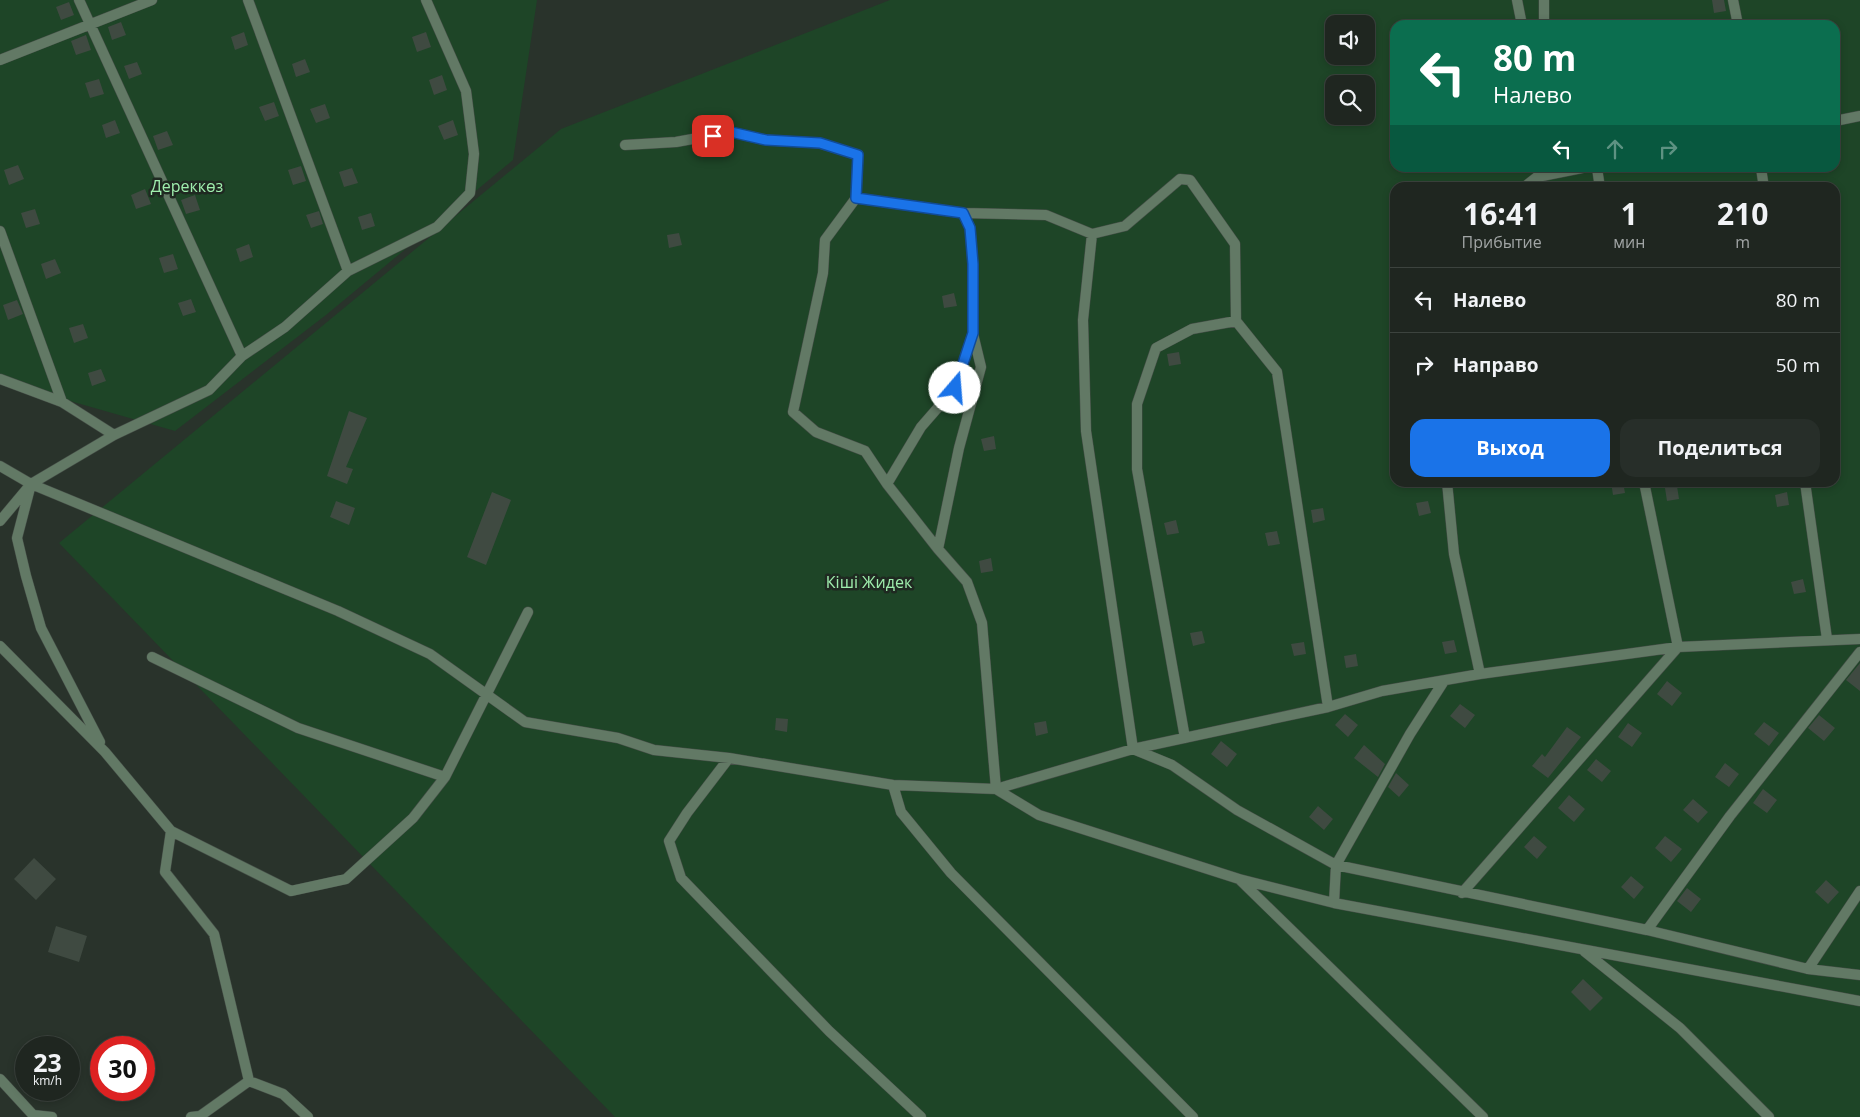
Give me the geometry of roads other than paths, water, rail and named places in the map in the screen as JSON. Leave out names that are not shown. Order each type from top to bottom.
[{"type":"street","points":[[79,0],[242,356]]},
{"type":"street","points":[[0,60],[152,0]]},
{"type":"street","points":[[248,0],[348,271]]},
{"type":"street","points":[[0,521],[31,484],[114,435],[209,390],[242,356],[285,327],[348,271],[437,227],[470,193],[474,154],[466,91],[426,0]]},
{"type":"street","points":[[1518,0],[1521,20]]},
{"type":"street","points":[[1544,0],[1544,20]]},
{"type":"street","points":[[1733,0],[1737,20]]},
{"type":"street","points":[[1840,120],[1860,116]]},
{"type":"street","points":[[625,145],[676,142],[731,132],[766,140],[820,143],[858,155],[856,198],[825,240],[823,272],[793,412],[816,432],[865,451],[887,484],[938,549],[967,582],[982,623],[996,789]]},
{"type":"street","points":[[1531,182],[1537,178],[1564,172]]},
{"type":"street","points":[[856,198],[963,213],[1046,215],[1092,234],[1125,226],[1180,179],[1190,180],[1235,244],[1236,321],[1277,372],[1328,707]]},
{"type":"street","points":[[938,549],[959,448],[981,367],[973,333],[973,264],[970,228],[963,213]]},
{"type":"street","points":[[0,231],[62,402]]},
{"type":"street","points":[[1092,234],[1083,320],[1086,431],[1133,749]]},
{"type":"street","points":[[1185,738],[1137,469],[1137,404],[1156,348],[1192,329],[1236,321]]},
{"type":"street","points":[[887,484],[921,427],[955,388],[973,333]]},
{"type":"street","points":[[0,379],[62,402],[114,435]]},
{"type":"street","points":[[0,466],[31,484],[338,611],[430,654],[525,722],[618,738],[654,750],[729,758],[893,785],[996,789],[1133,749],[1328,707],[1382,691],[1480,674],[1678,647],[1827,639],[1860,640]]},
{"type":"street","points":[[31,484],[17,538],[26,576],[41,628],[105,752]]},
{"type":"street","points":[[1448,487],[1454,554],[1480,674]]},
{"type":"street","points":[[1645,487],[1678,647]]},
{"type":"street","points":[[1806,487],[1827,639]]},
{"type":"street","points":[[0,646],[105,752],[171,831],[291,891],[346,879],[413,818],[445,777],[528,612]]},
{"type":"street","points":[[1462,893],[1678,647]]},
{"type":"street","points":[[1647,930],[1730,816],[1860,652]]},
{"type":"street","points":[[152,657],[298,728],[445,777]]},
{"type":"street","points":[[1334,903],[1336,865],[1410,734],[1444,681]]},
{"type":"street","points":[[1133,749],[1172,765],[1237,810],[1336,865],[1462,893],[1647,930],[1808,969],[1860,975]]},
{"type":"street","points":[[729,758],[687,813],[669,841],[681,878],[830,1031],[921,1117]]},
{"type":"street","points":[[893,785],[901,812],[951,873],[1193,1117]]},
{"type":"street","points":[[996,789],[1040,815],[1239,879],[1334,903],[1860,1001]]},
{"type":"street","points":[[171,831],[166,872],[214,934],[249,1081]]},
{"type":"street","points":[[1239,879],[1483,1117]]},
{"type":"street","points":[[1808,969],[1860,891]]},
{"type":"street","points":[[1582,949],[1680,1028],[1769,1117]]},
{"type":"street","points":[[0,1078],[32,1116],[52,1117]]},
{"type":"street","points":[[191,1117],[200,1116],[249,1081]]},
{"type":"street","points":[[249,1081],[283,1094],[308,1117]]},
{"type":"park label","name":"Дереккөз","points":[[187,186]]},
{"type":"park label","name":"Кіші Жидек","points":[[869,582]]}]
